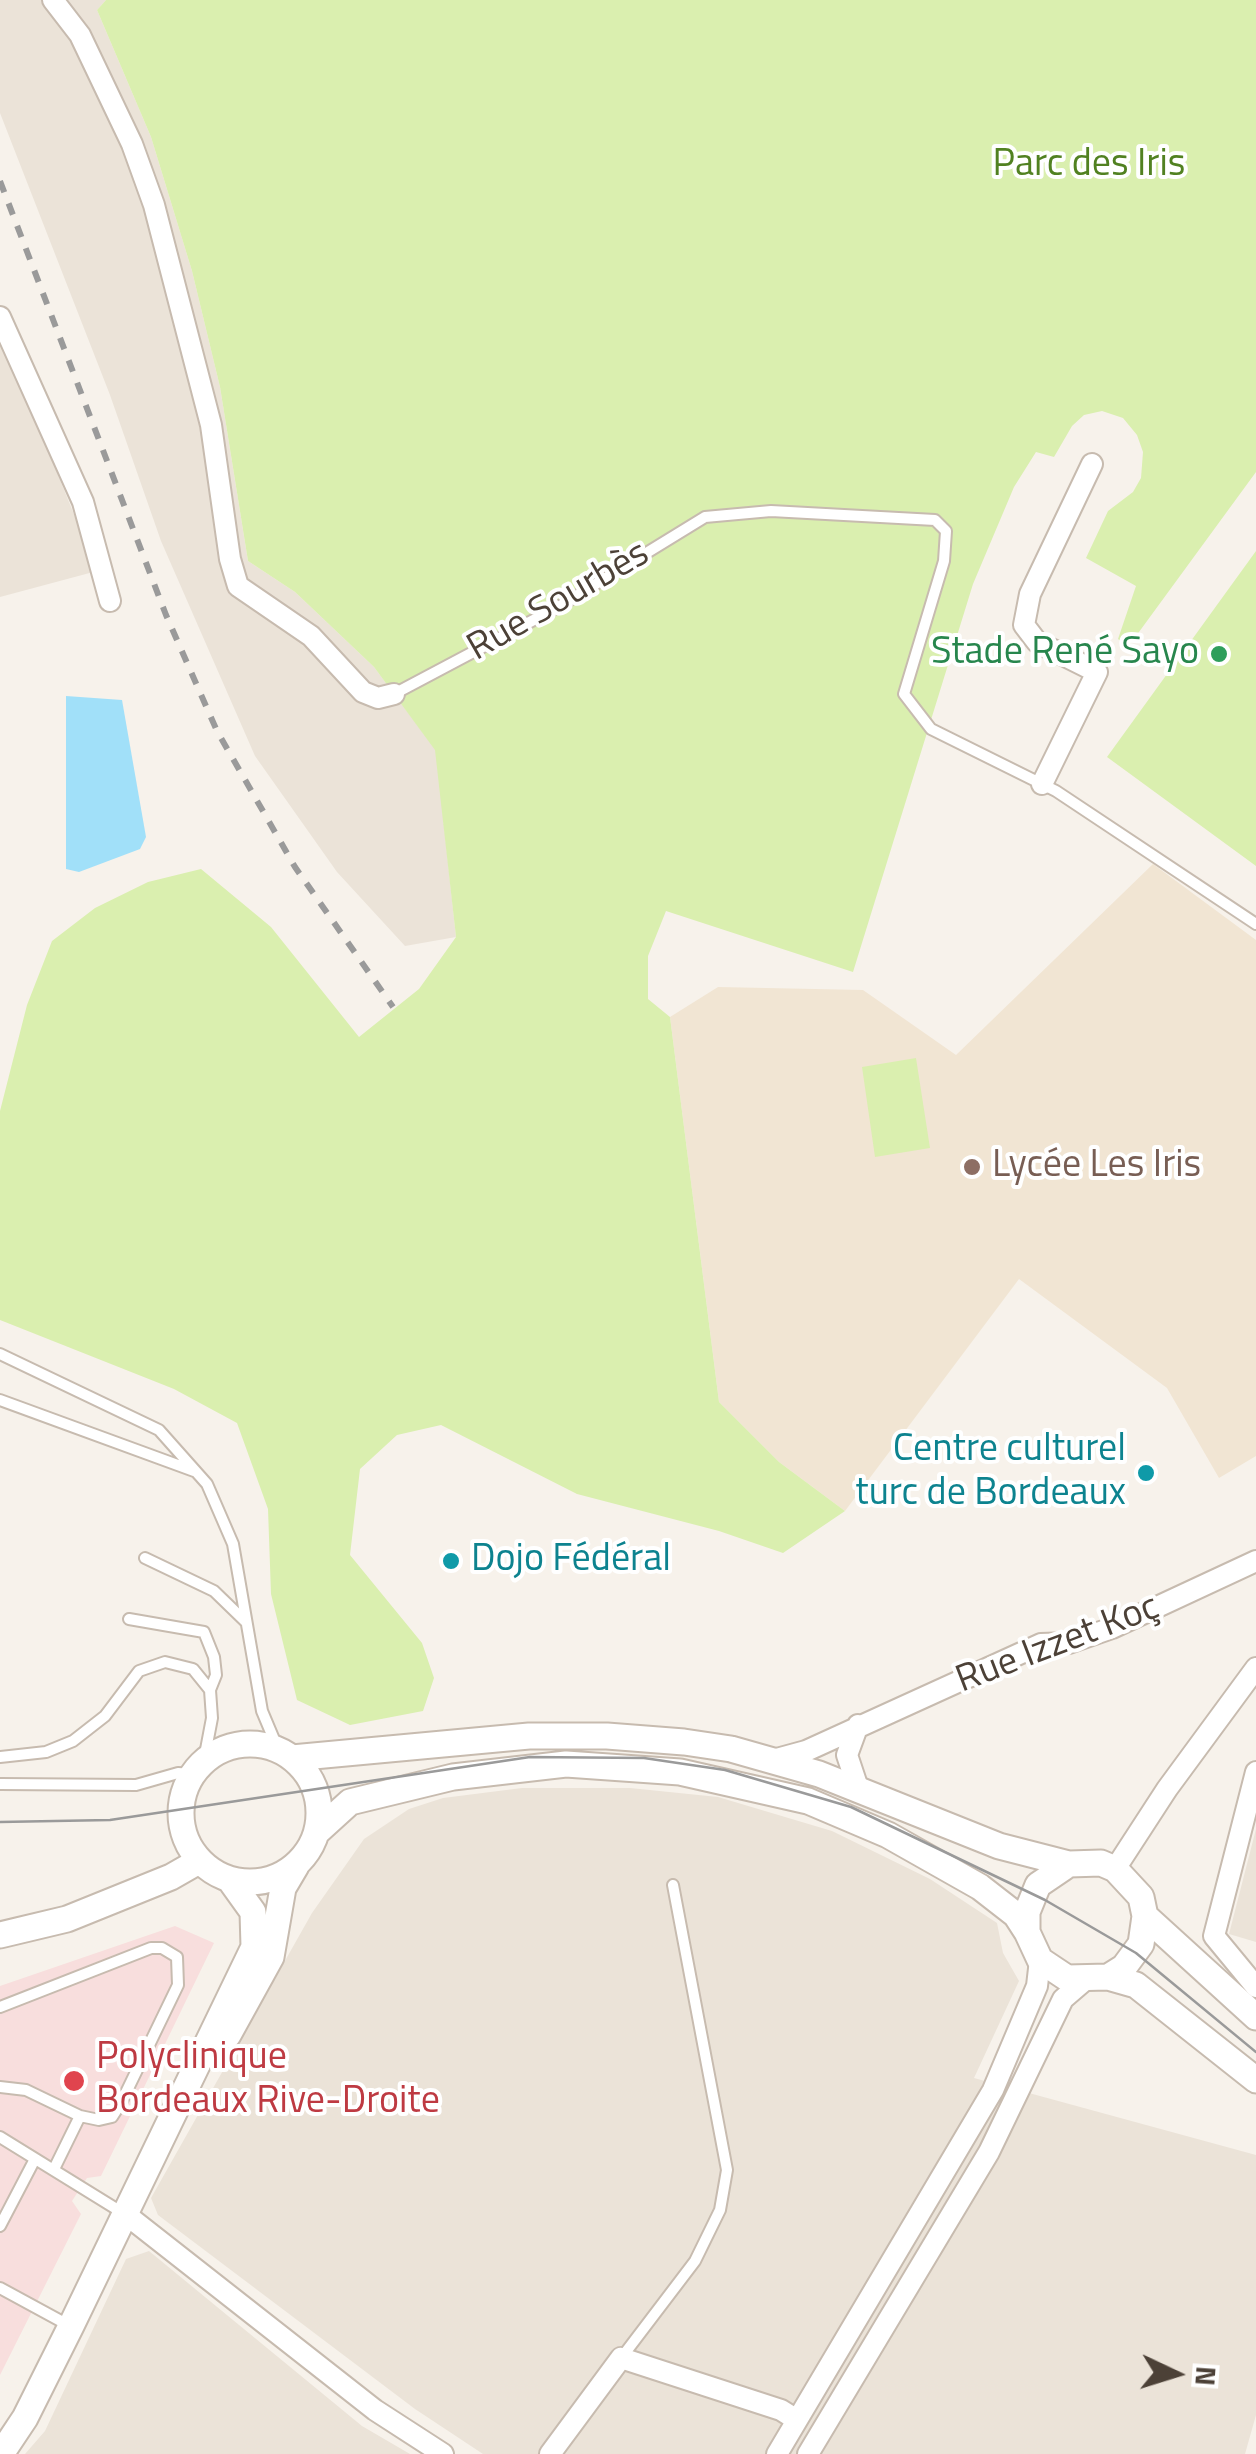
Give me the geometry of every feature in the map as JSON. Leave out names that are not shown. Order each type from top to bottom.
[{"type":"street","name":"Rue Sourbès","points":[[58,1],[80,35],[117,113],[154,205],[211,424],[230,559],[238,586],[310,636],[362,692],[378,698],[394,694]]},
{"type":"street","points":[[0,317],[83,502],[110,601]]},
{"type":"street","points":[[1042,784],[1097,672],[1037,642],[1024,625],[1030,594],[1092,464]]},
{"type":"street","name":"Rue Izzet Koç","points":[[773,1760],[806,1751],[1040,1644],[1070,1643],[1112,1628],[1256,1561]]},
{"type":"street","points":[[1115,1869],[1256,1668]]},
{"type":"street","points":[[858,1725],[847,1755],[858,1788]]},
{"type":"street","points":[[0,2454],[25,2418],[190,2087],[256,1934],[249,1904],[230,1880],[199,1861],[181,1823],[183,1797],[198,1767],[233,1744],[285,1754],[529,1736],[606,1736],[684,1742],[773,1760],[858,1788],[999,1846],[1069,1864],[1085,1862],[1115,1869],[1130,1882],[1145,1916],[1256,2017]]},
{"type":"street","points":[[285,1754],[314,1787],[317,1832]]},
{"type":"street","points":[[190,2087],[221,2048],[271,1958],[283,1888],[317,1832],[350,1802],[452,1777],[566,1764],[680,1772],[794,1796],[888,1835],[980,1887],[1016,1916],[1040,1960],[1067,1978],[1136,1984],[1256,2080]]},
{"type":"street","points":[[1256,1772],[1214,1936],[1256,1988]]},
{"type":"street","points":[[0,1935],[67,1919],[199,1861]]},
{"type":"street","points":[[1028,1932],[1027,1912],[1038,1885],[1069,1864]]},
{"type":"street","points":[[230,1880],[264,1881],[296,1866]]},
{"type":"street","points":[[808,2454],[1018,2101],[1063,1999],[1136,1954],[1145,1916]]},
{"type":"street","points":[[777,2454],[993,2090],[1032,2001],[1040,1960]]},
{"type":"street","points":[[124,2213],[375,2410],[443,2454]]},
{"type":"street","points":[[550,2454],[621,2358],[781,2410],[797,2420]]},
{"type":"lane","name":"Rue Sourbès","points":[[394,694],[560,606],[705,517],[771,511],[935,520],[946,531],[944,561],[904,694],[931,730],[1042,784],[1256,924]]},
{"type":"lane","points":[[0,1354],[159,1430],[178,1446],[194,1472],[207,1484],[225,1518],[247,1607],[246,1622],[262,1711],[285,1754]]},
{"type":"lane","points":[[0,1400],[194,1472]]},
{"type":"lane","points":[[145,1558],[214,1590],[246,1622]]},
{"type":"lane","points":[[0,1784],[136,1785],[198,1767],[212,1718],[214,1657],[204,1632],[129,1618]]},
{"type":"lane","points":[[0,1757],[46,1752],[73,1741],[105,1716],[126,1685],[148,1666],[180,1663],[193,1668],[210,1690]]},
{"type":"lane","points":[[621,2358],[696,2261],[720,2210],[727,2170],[673,1884]]},
{"type":"lane","points":[[0,2007],[151,1948],[162,1948],[177,1957],[178,1986],[112,2117],[99,2120],[80,2116],[26,2090],[0,2087]]},
{"type":"lane","points":[[54,2169],[80,2116]]},
{"type":"lane","points":[[0,2137],[124,2213]]},
{"type":"lane","points":[[0,2226],[35,2159]]},
{"type":"lane","points":[[0,2288],[71,2326]]},
{"type":"shaded area","points":[[0,0],[106,0],[97,10],[151,137],[192,271],[220,387],[248,561],[295,592],[374,667],[436,750],[456,937],[405,946],[337,872],[255,756],[161,541],[110,395],[0,113]]},
{"type":"shaded area","points":[[0,332],[97,571],[0,597]]},
{"type":"shaded area","name":"Lycée Les Iris","points":[[1153,864],[1256,940],[1256,1456],[1219,1478],[1167,1388],[1019,1279],[845,1511],[779,1462],[719,1402],[670,1017],[718,987],[863,990],[956,1055]]},
{"type":"shaded area","points":[[522,1788],[630,1788],[718,1797],[832,1831],[930,1879],[997,1923],[1003,1953],[1019,1981],[974,2078],[1256,2155],[1256,2415],[1245,2454],[483,2454],[415,2409],[158,2215],[151,2198],[312,1913],[364,1839],[409,1809],[443,1798]]},
{"type":"shaded area","points":[[1256,1829],[1256,1942],[1229,1934]]},
{"type":"shaded area","name":"Polyclinique Bordeaux Rive-Droite","points":[[175,1926],[214,1943],[101,2176],[87,2178],[72,2201],[81,2214],[0,2375],[0,1986]]},
{"type":"shaded area","points":[[149,2251],[362,2426],[410,2454],[25,2454],[45,2431],[126,2259]]},
{"type":"green space","name":"Parc des Iris","points":[[106,0],[1256,0],[1256,472],[1128,647],[1118,639],[1136,586],[1086,558],[1108,511],[1133,492],[1141,478],[1143,452],[1137,435],[1123,418],[1102,411],[1084,415],[1072,426],[1054,457],[1036,452],[1014,487],[973,584],[853,972],[666,911],[648,956],[648,999],[670,1017],[719,1402],[779,1462],[845,1511],[783,1553],[719,1531],[577,1494],[441,1425],[397,1435],[360,1469],[350,1555],[422,1643],[434,1678],[423,1711],[350,1725],[297,1700],[271,1594],[268,1509],[237,1423],[174,1389],[0,1320],[0,1111],[27,1005],[52,941],[95,908],[148,882],[201,869],[271,927],[359,1037],[419,989],[456,937],[435,750],[374,667],[295,592],[248,561],[220,387],[192,271],[151,137],[97,10]]},
{"type":"green space","name":"Stade René Sayo","points":[[1256,551],[1256,866],[1107,757]]},
{"type":"green space","points":[[916,1058],[930,1148],[875,1157],[862,1067]]},
{"type":"water","points":[[66,696],[122,700],[146,837],[140,849],[79,872],[66,869]]},
{"type":"tram line","points":[[0,1822],[110,1820],[530,1757],[644,1758],[725,1770],[851,1807],[1045,1900],[1136,1953],[1256,2052]]},
{"type":"railway","points":[[0,181],[166,615],[217,731],[295,867],[393,1007]]},
{"type":"place","name":"Stade René Sayo","points":[[1219,654]]},
{"type":"place","name":"Lycée Les Iris","points":[[972,1167]]},
{"type":"place","name":"Centre culturel turc de Bordeaux","points":[[1146,1473]]},
{"type":"place","name":"Dojo Fédéral","points":[[451,1561]]},
{"type":"place","name":"Polyclinique Bordeaux Rive-Droite","points":[[74,2081]]}]
